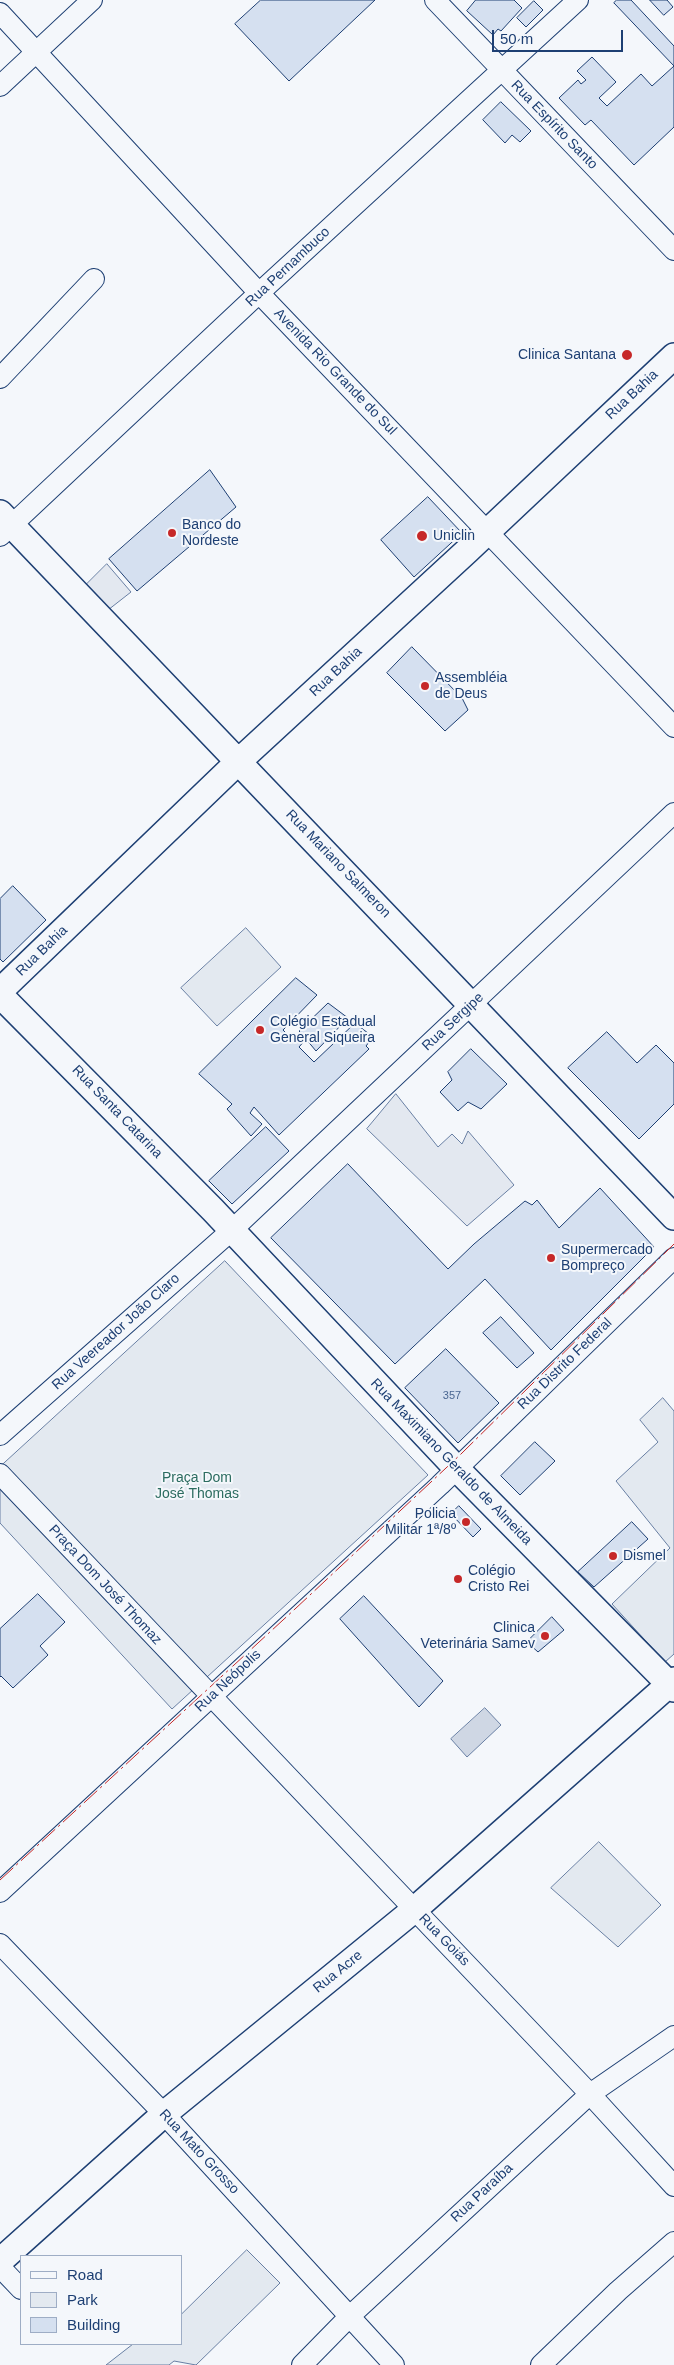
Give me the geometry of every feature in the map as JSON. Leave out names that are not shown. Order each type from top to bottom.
[{"type":"main road","name":"Rua Bahia","points":[[0,991],[239,761],[489,531],[674,356]]},
{"type":"main road","name":"Rua Mariano Salmeron","points":[[4,525],[239,761],[674,1217]]},
{"type":"main road","name":"Rua Santa Catarina","points":[[0,995],[232,1230]]},
{"type":"main road","name":"Rua Maximiano Geraldo de Almeida","points":[[232,1230],[456,1469],[672,1685]]},
{"type":"main road","name":"Rua Acre","points":[[0,2261],[164,2114],[415,1909],[672,1685]]},
{"type":"street","points":[[0,86],[92,0]]},
{"type":"street","name":"Rua Espírito Santo","points":[[435,0],[674,250]]},
{"type":"street","name":"Rua Pernambuco","points":[[4,525],[578,0]]},
{"type":"street","name":"Avenida Rio Grande do Sul","points":[[0,14],[259,293],[489,531],[674,727]]},
{"type":"street","points":[[0,378],[94,279]]},
{"type":"street","name":"Rua Sergipe","points":[[232,1230],[674,813]]},
{"type":"street","name":"Rua Veereador João Claro","points":[[0,1435],[232,1230]]},
{"type":"street","name":"Rua Distrito Federal","points":[[456,1469],[674,1258]]},
{"type":"street","name":"Rua Neópolis","points":[[0,1892],[456,1469]]},
{"type":"street","name":"Praça Dom José Thomaz","points":[[0,1474],[211,1697]]},
{"type":"street","name":"Rua Goiás","points":[[211,1697],[415,1909],[674,2186]]},
{"type":"street","name":"Rua Mato Grosso","points":[[0,1944],[164,2114],[351,2315],[394,2365]]},
{"type":"street","name":"Rua Paraíba","points":[[302,2365],[351,2315],[590,2094],[674,2036]]},
{"type":"street","points":[[542,2365],[618,2291],[674,2242]]},
{"type":"street","points":[[0,2266],[20,2288]]},
{"type":"green space","points":[[246,928],[281,967],[217,1026],[181,988]]},
{"type":"green space","name":"Praça Dom José Thomas","points":[[225,1261],[428,1475],[172,1709],[0,1523],[0,1467]]},
{"type":"green space","points":[[663,1398],[674,1411],[674,1654],[665,1662],[612,1604],[670,1548],[616,1481],[658,1442],[640,1420]]},
{"type":"green space","points":[[599,1842],[661,1905],[618,1947],[551,1888]]},
{"type":"green space","points":[[247,2250],[280,2283],[196,2365],[174,2361],[169,2365],[106,2365],[132,2345],[182,2345],[182,2314]]},
{"type":"shaded area","points":[[107,564],[131,592],[108,610],[85,586]]},
{"type":"shaded area","points":[[396,1094],[438,1147],[452,1134],[462,1144],[468,1131],[514,1185],[467,1226],[367,1129]]},
{"type":"shaded area","points":[[485,1708],[501,1725],[467,1757],[451,1739]]},
{"type":"building","points":[[261,0],[375,0],[289,81],[235,24]]},
{"type":"building","points":[[476,0],[514,0],[522,8],[501,31],[498,29],[493,35],[467,11]]},
{"type":"building","points":[[617,0],[631,0],[674,46],[674,66],[614,3]]},
{"type":"building","points":[[650,0],[667,0],[673,7],[664,15]]},
{"type":"building","points":[[534,1],[543,10],[526,27],[517,18]]},
{"type":"building","points":[[592,57],[616,82],[599,98],[607,106],[641,74],[652,86],[674,66],[674,127],[634,165],[591,120],[585,125],[559,98],[578,80],[581,84],[586,80],[577,71]]},
{"type":"building","points":[[501,102],[531,131],[520,142],[512,135],[505,143],[483,120]]},
{"type":"building","name":"Banco do Nordeste","points":[[210,470],[236,507],[137,591],[109,559]]},
{"type":"building","name":"Uniclin","points":[[428,497],[462,533],[414,577],[381,540]]},
{"type":"building","name":"Assembléia de Deus","points":[[412,647],[462,698],[468,710],[445,731],[387,673]]},
{"type":"building","points":[[13,886],[46,920],[3,962],[0,959],[0,899]]},
{"type":"building","points":[[296,978],[317,995],[283,1030],[294,1041],[301,1033],[299,1031],[328,1003],[348,1018],[316,1051],[306,1039],[299,1047],[314,1062],[355,1023],[373,1037],[366,1046],[369,1049],[279,1135],[254,1107],[250,1113],[262,1124],[251,1136],[227,1109],[232,1104],[199,1074]]},
{"type":"building","points":[[607,1032],[637,1063],[656,1045],[674,1063],[674,1104],[639,1139],[568,1068]]},
{"type":"building","points":[[471,1049],[507,1084],[481,1109],[468,1102],[458,1111],[440,1092],[452,1080],[448,1072]]},
{"type":"building","points":[[266,1127],[289,1151],[232,1204],[209,1181]]},
{"type":"building","name":"Supermercado Bompreço","points":[[348,1164],[448,1269],[474,1244],[525,1201],[532,1205],[537,1200],[559,1228],[600,1188],[654,1247],[551,1350],[485,1279],[395,1364],[271,1238]]},
{"type":"building","points":[[501,1317],[534,1353],[517,1368],[483,1333]]},
{"type":"building","points":[[446,1349],[499,1403],[458,1443],[405,1388]]},
{"type":"building","points":[[535,1442],[555,1461],[520,1495],[501,1476]]},
{"type":"building","name":"Policia Militar 1ª/8º","points":[[459,1506],[481,1529],[473,1537],[451,1514]]},
{"type":"building","name":"Dismel","points":[[632,1522],[648,1539],[594,1587],[578,1572]]},
{"type":"building","points":[[38,1594],[65,1622],[40,1646],[48,1655],[13,1688],[0,1677],[0,1629]]},
{"type":"building","points":[[364,1596],[443,1681],[419,1707],[340,1619]]},
{"type":"building","name":"Clinica Veterinária Samev","points":[[552,1617],[564,1630],[538,1652],[527,1642]]},
{"type":"power","points":[[0,1880],[461,1454],[674,1244]]},
{"type":"place","name":"Clinica Santana","points":[[627,355]]},
{"type":"place","name":"Banco do Nordeste","points":[[172,533]]},
{"type":"place","name":"Uniclin","points":[[422,536]]},
{"type":"place","name":"Assembléia de Deus","points":[[425,686]]},
{"type":"place","name":"Colégio Estadual General Siqueira","points":[[260,1030]]},
{"type":"place","name":"Supermercado Bompreço","points":[[551,1258]]},
{"type":"place","name":"Policia Militar 1ª/8º","points":[[466,1522]]},
{"type":"place","name":"Dismel","points":[[613,1556]]},
{"type":"place","name":"Colégio Cristo Rei","points":[[458,1579]]},
{"type":"place","name":"Clinica Veterinária Samev","points":[[545,1636]]}]
